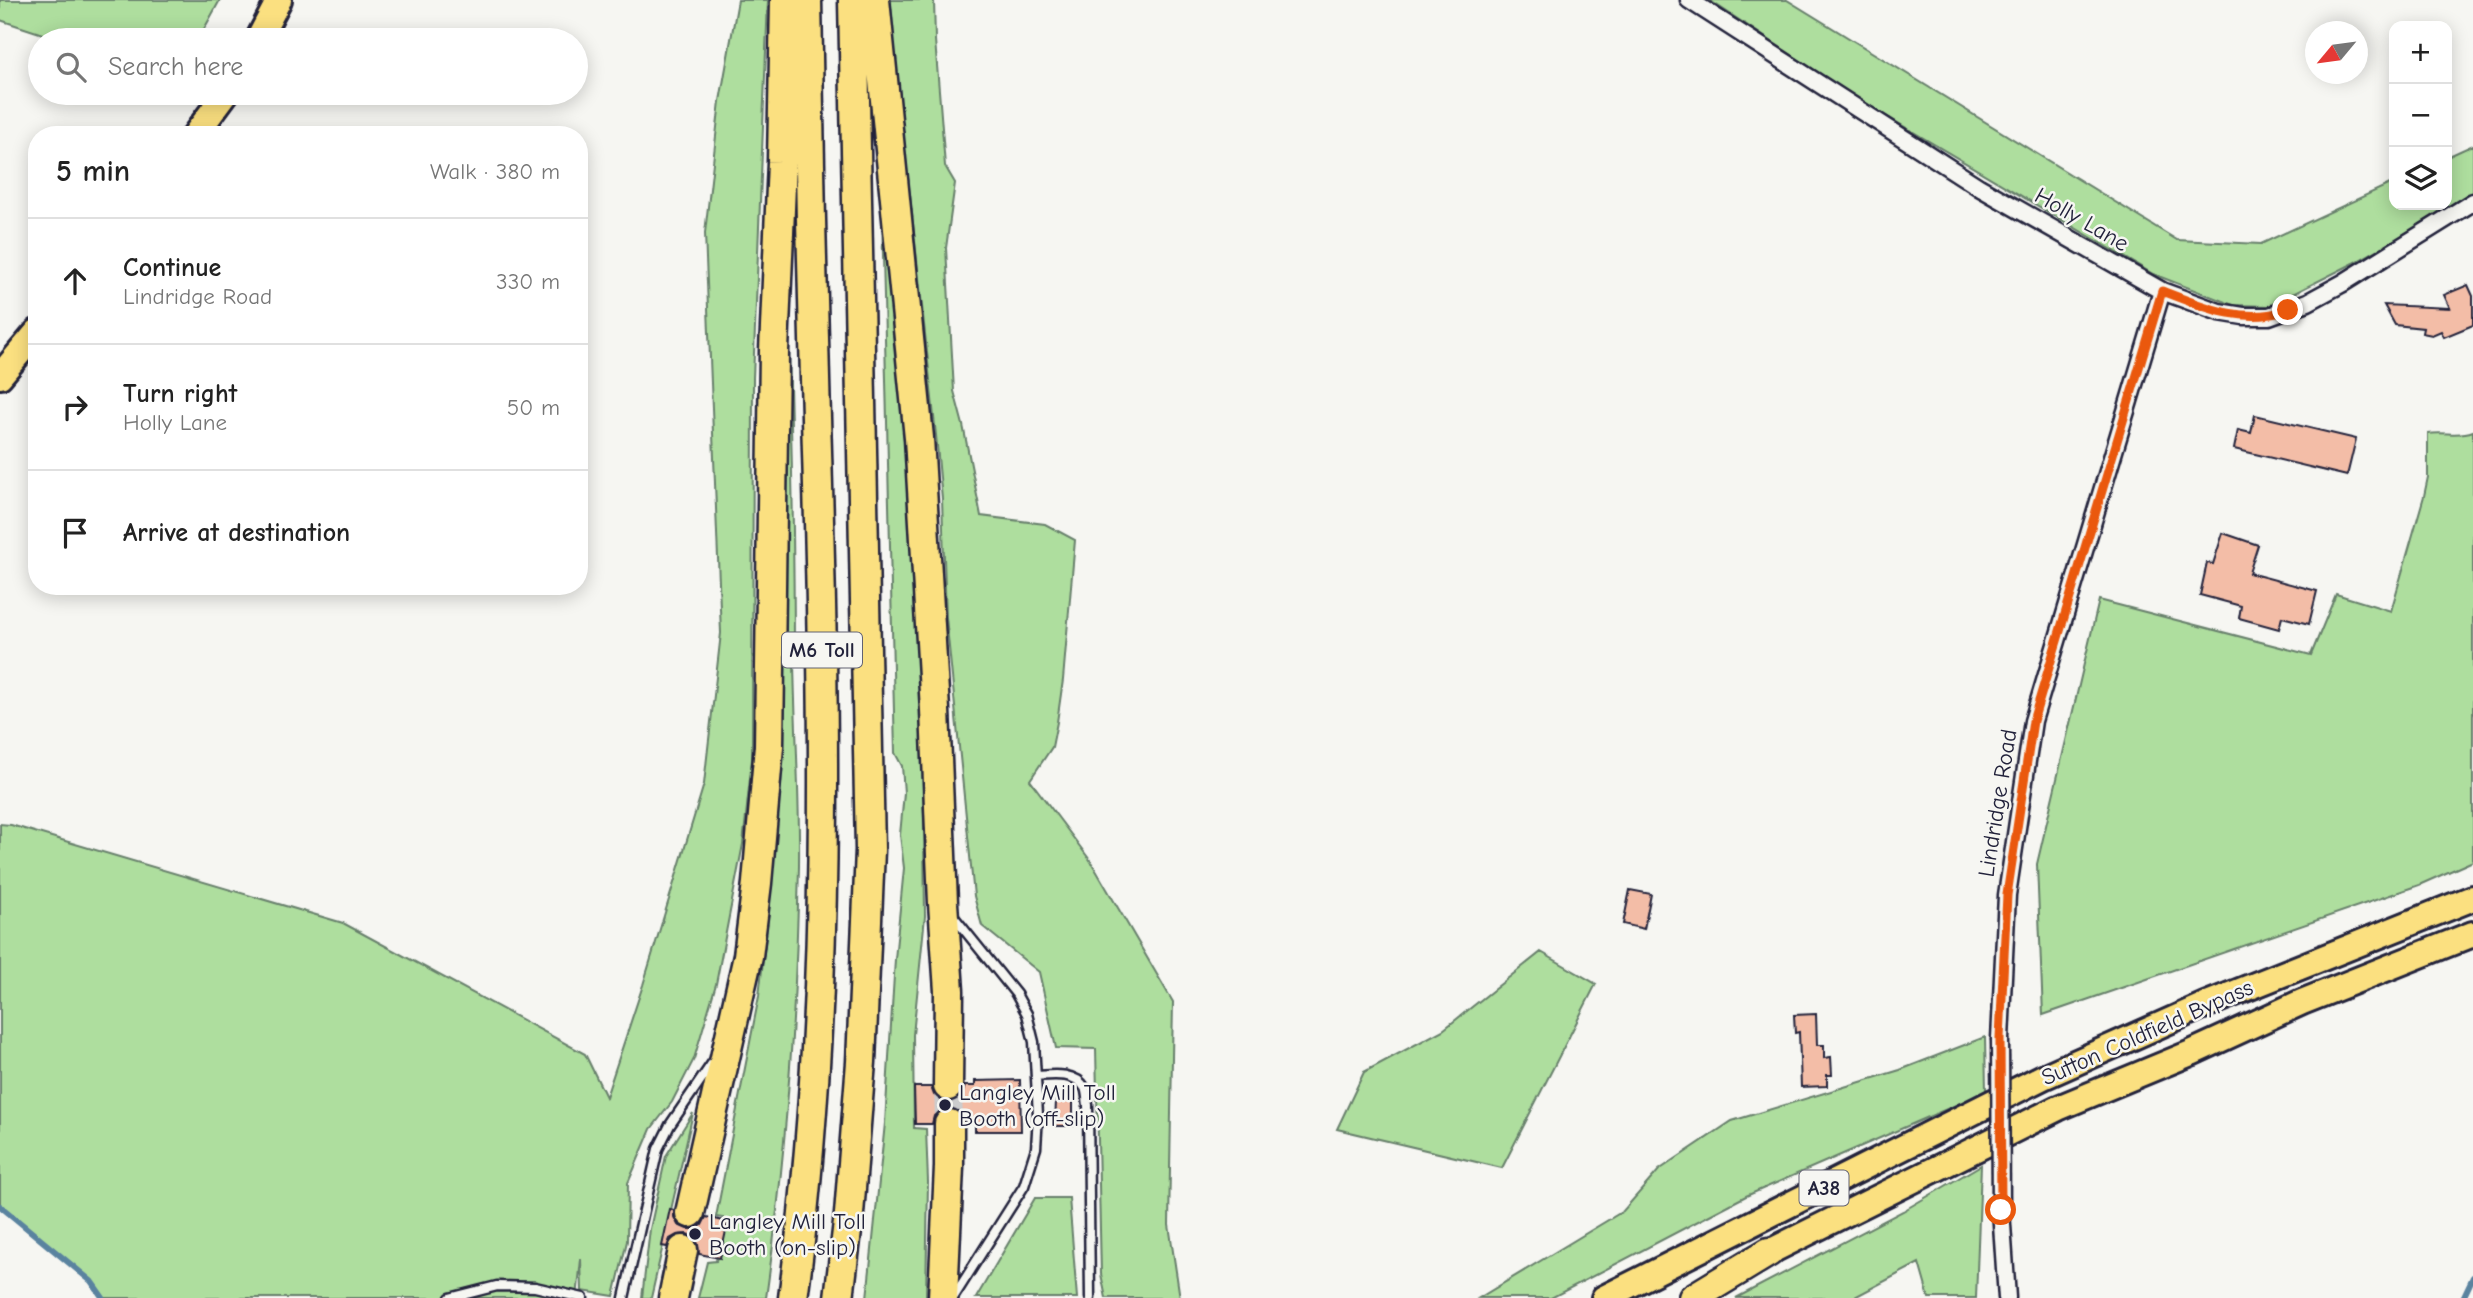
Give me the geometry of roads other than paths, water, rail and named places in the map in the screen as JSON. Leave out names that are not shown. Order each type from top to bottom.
[{"type":"highway","points":[[264,28],[279,0]]},
{"type":"highway","name":"M6 Toll","points":[[690,1213],[748,956],[769,746],[774,351],[785,0]]},
{"type":"highway","name":"M6 Toll","points":[[793,1298],[808,1172],[817,1055],[824,858],[822,631],[811,269],[807,0]]},
{"type":"highway","name":"M6 Toll","points":[[839,1298],[849,1214],[861,1062],[870,850],[853,0]]},
{"type":"highway","points":[[875,0],[919,438],[949,991],[948,1086]]},
{"type":"highway","points":[[202,126],[217,105]]},
{"type":"highway","points":[[0,376],[28,343]]},
{"type":"highway","name":"Sutton Coldfield Bypass","points":[[1604,1298],[2043,1077],[2228,995],[2473,898]]},
{"type":"highway","name":"Sutton Coldfield Bypass","points":[[1678,1298],[2058,1108],[2191,1053],[2302,1002],[2473,934]]},
{"type":"highway","points":[[943,1298],[949,1124]]},
{"type":"highway","points":[[673,1298],[683,1250]]},
{"type":"highway","points":[[1693,1298],[1769,1252]]},
{"type":"street","name":"Holly Lane","points":[[1689,0],[1979,187],[2162,291],[2219,312],[2269,316],[2308,302],[2343,284],[2473,202]]},
{"type":"street","name":"Lindridge Road","points":[[2007,1298],[2001,1210],[2000,1038],[2007,895],[2033,721],[2162,291]]},
{"type":"lane","points":[[943,904],[1016,994],[1027,1014],[1034,1042],[1036,1076],[1036,1148],[1024,1186],[953,1298]]},
{"type":"lane","points":[[624,1298],[657,1149],[670,1125],[730,1039]]},
{"type":"lane","points":[[1036,1076],[1064,1075],[1075,1079],[1085,1088],[1088,1105],[1090,1298]]},
{"type":"lane","points":[[450,1298],[497,1286],[535,1287],[583,1298]]},
{"type":"waterway","points":[[0,1206],[91,1281],[103,1298]]},
{"type":"waterway","points":[[2463,1298],[2473,1277]]},
{"type":"tunnel","points":[[948,1086],[949,1124]]},
{"type":"place","name":"Langley Mill Toll Booth (off-slip)","points":[[945,1105]]},
{"type":"place","name":"Langley Mill Toll Booth (on-slip)","points":[[695,1234]]}]
